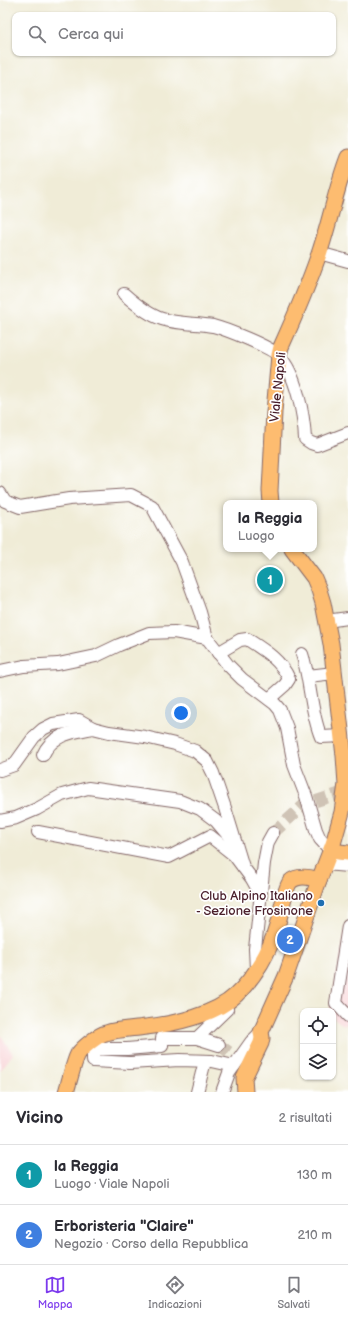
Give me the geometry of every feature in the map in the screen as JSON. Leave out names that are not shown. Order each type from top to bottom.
[{"type":"main road","name":"Viale Napoli","points":[[271,500],[274,412],[279,355],[281,347],[305,293],[319,253],[344,181],[348,157]]},
{"type":"main road","points":[[245,1092],[244,1078],[261,1044],[261,1032],[286,976],[328,858],[345,797],[346,777],[342,736],[326,621],[319,590],[314,578],[294,552]]},
{"type":"main road","points":[[328,858],[348,853]]},
{"type":"main road","points":[[66,1092],[77,1055],[92,1040],[105,1033],[184,1020],[213,1010],[232,999],[244,988],[266,955],[273,938],[289,884],[298,878],[309,877],[319,880]]},
{"type":"street","points":[[319,253],[348,261]]},
{"type":"street","points":[[124,294],[137,305],[161,319],[214,327],[263,345],[279,355],[291,375],[304,422],[305,438],[317,445],[348,434]]},
{"type":"street","points":[[0,493],[5,501],[20,507],[69,499],[131,495],[152,506],[182,562],[200,612],[207,638],[218,653],[242,679],[269,699],[280,710],[284,719],[294,765],[306,796],[316,830],[328,858],[348,866]]},
{"type":"street","points":[[326,621],[348,618]]},
{"type":"street","points":[[0,671],[24,666],[58,664],[96,656],[149,633],[174,632],[207,638]]},
{"type":"street","points":[[218,653],[240,640],[247,639],[277,660],[286,672],[288,679],[285,685],[269,699]]},
{"type":"street","points":[[302,654],[308,676],[315,722],[321,737],[342,736]]},
{"type":"street","points":[[308,676],[334,673]]},
{"type":"street","points":[[0,770],[14,765],[34,737],[43,729],[53,724],[79,720],[93,728],[109,732],[145,737],[175,744],[195,751],[207,761],[225,808],[243,866]]},
{"type":"street","points":[[43,755],[52,741],[60,736],[93,728]]},
{"type":"street","points":[[0,821],[16,818],[37,809],[62,795],[88,788],[180,801],[200,810],[216,821],[230,836],[238,851]]},
{"type":"street","points":[[38,832],[169,857],[210,836],[234,856],[243,866],[261,895]]},
{"type":"street","points":[[256,970],[256,949],[265,852],[268,842],[274,833]]},
{"type":"street","points":[[348,926],[336,1004],[348,1016]]},
{"type":"street","points":[[197,1038],[227,1009],[224,1004]]},
{"type":"street","points":[[222,1092],[229,1073],[251,1042],[261,1032]]},
{"type":"street","points":[[219,1045],[197,1038],[162,1038],[162,1046],[126,1049],[93,1049],[93,1061],[130,1063],[179,1060],[218,1062],[234,1066]]},
{"type":"street","points":[[197,1092],[205,1061]]},
{"type":"shaded area","points":[[346,928],[348,928],[348,1025],[342,1024],[336,1020],[336,1008],[330,1008]]},
{"type":"shaded area","points":[[0,1034],[13,1054],[0,1071]]},
{"type":"tunnel","points":[[273,833],[304,805],[338,794],[348,795]]},
{"type":"tunnel","points":[[219,1045],[239,1059]]},
{"type":"place","name":"la Reggia","points":[[270,580]]},
{"type":"place","name":"Club Alpino Italiano - Sezione Frosinone","points":[[321,903]]},
{"type":"place","name":"Erboristeria \"Claire\"","points":[[290,940]]}]
